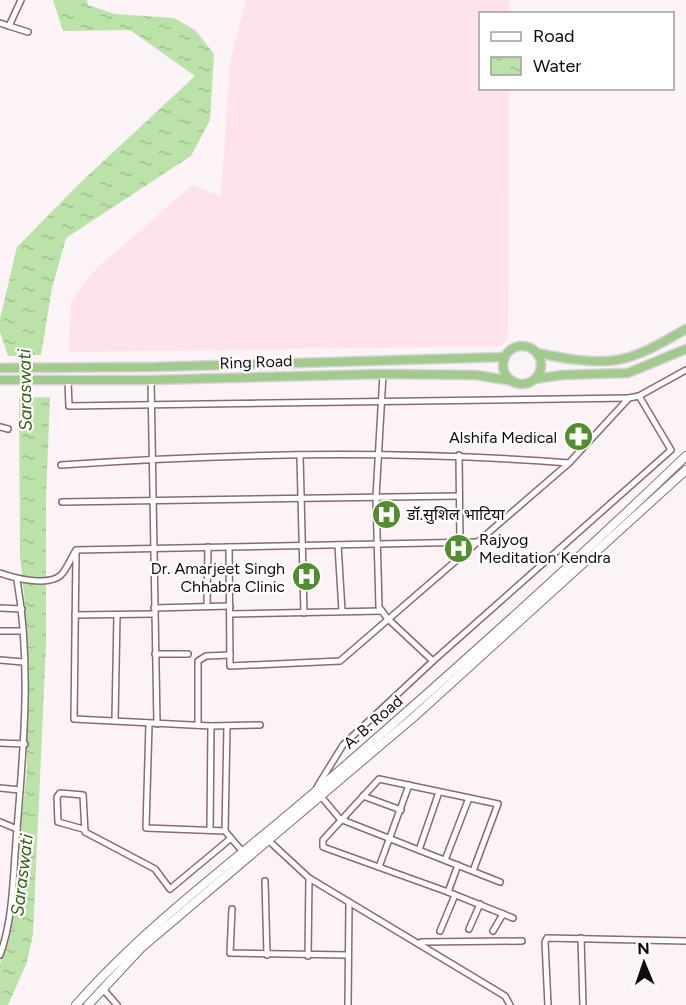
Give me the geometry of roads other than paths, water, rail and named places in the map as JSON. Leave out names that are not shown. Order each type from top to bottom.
[{"type":"highway","points":[[686,329],[660,344],[617,360],[558,357],[537,353],[522,346],[512,349],[505,357],[505,373],[512,381],[524,384],[535,379],[562,375],[628,373],[686,349]]},
{"type":"highway","points":[[535,379],[541,367],[537,353]]},
{"type":"highway","points":[[4,368],[155,367],[505,357]]},
{"type":"highway","name":"Ring Road","points":[[3,381],[383,374],[476,375],[512,381]]},
{"type":"main road","name":"A. B. Road","points":[[88,1005],[141,948],[268,840],[317,793],[571,566],[683,459]]},
{"type":"main road","name":"A. B. Road","points":[[76,1005],[133,945],[242,851],[317,793],[501,639],[686,470]]},
{"type":"main road","points":[[106,972],[112,979]]},
{"type":"street","points":[[9,26],[21,0]]},
{"type":"street","points":[[0,23],[28,32]]},
{"type":"street","points":[[68,381],[69,406],[382,403],[629,398],[639,396],[686,370]]},
{"type":"street","points":[[383,374],[376,497],[379,607],[387,618],[433,661]]},
{"type":"street","points":[[151,380],[149,405],[157,724]]},
{"type":"street","points":[[639,396],[671,450],[683,459]]},
{"type":"street","points":[[229,546],[230,666],[340,661],[569,463],[629,398]]},
{"type":"street","points":[[0,427],[8,429]]},
{"type":"street","points":[[500,882],[340,819],[317,793],[343,746],[433,661],[671,450]]},
{"type":"street","points":[[61,465],[150,459],[377,454],[459,455],[569,463]]},
{"type":"street","points":[[459,455],[460,542]]},
{"type":"street","points":[[300,456],[304,614]]},
{"type":"street","points":[[62,502],[459,496]]},
{"type":"street","points":[[76,550],[303,545],[378,546],[477,542]]},
{"type":"street","points":[[339,545],[342,611]]},
{"type":"street","points":[[207,606],[208,547]]},
{"type":"street","points":[[0,573],[25,581],[51,579],[62,574],[76,550]]},
{"type":"street","points":[[76,550],[74,719],[211,726],[260,724]]},
{"type":"street","points":[[0,955],[10,912],[26,744],[22,609],[17,579]]},
{"type":"street","points":[[75,615],[117,615],[207,606],[231,606]]},
{"type":"street","points":[[0,608],[22,609]]},
{"type":"street","points":[[230,614],[382,611]]},
{"type":"street","points":[[115,720],[117,615]]},
{"type":"street","points":[[0,631],[22,631]]},
{"type":"street","points":[[155,654],[188,654]]},
{"type":"street","points":[[198,725],[198,661],[206,656],[230,655]]},
{"type":"street","points":[[0,660],[23,662]]},
{"type":"street","points":[[148,724],[146,828],[225,831]]},
{"type":"street","points":[[210,830],[211,726]]},
{"type":"street","points":[[227,726],[225,831],[242,851]]},
{"type":"street","points":[[0,743],[26,744]]},
{"type":"street","points":[[473,871],[498,804],[379,779],[322,840],[322,847],[513,918]]},
{"type":"street","points":[[379,867],[410,786]]},
{"type":"street","points":[[0,788],[20,790]]},
{"type":"street","points":[[419,850],[439,792]]},
{"type":"street","points":[[83,829],[84,797],[60,793],[57,797],[58,822],[83,829],[88,834],[155,869],[170,889],[230,838]]},
{"type":"street","points":[[363,796],[401,810]]},
{"type":"street","points":[[445,860],[469,798]]},
{"type":"street","points":[[0,822],[17,829]]},
{"type":"street","points":[[268,840],[309,878],[420,942],[505,996],[510,1005]]},
{"type":"street","points":[[448,892],[458,866]]},
{"type":"street","points":[[308,956],[309,878]]},
{"type":"street","points":[[265,881],[267,955]]},
{"type":"street","points":[[440,931],[455,895]]},
{"type":"street","points":[[348,1005],[349,903]]},
{"type":"street","points":[[469,929],[480,904]]},
{"type":"street","points":[[232,909],[230,953],[348,956]]},
{"type":"street","points":[[493,931],[503,914]]},
{"type":"street","points":[[548,1005],[545,942],[552,937],[686,941]]},
{"type":"street","points":[[581,938],[583,1005]]},
{"type":"street","points":[[420,942],[522,940]]},
{"type":"street","points":[[103,989],[117,1005]]},
{"type":"water","points":[[53,0],[87,0],[88,5],[115,14],[174,18],[195,30],[214,54],[210,120],[191,156],[66,238],[52,288],[41,355],[8,356],[0,332],[0,319],[17,247],[80,183],[195,76],[130,30],[63,31]]},
{"type":"water","points":[[50,397],[46,498],[46,644],[33,934],[27,962],[8,1005],[0,1005],[0,964],[17,904],[19,845],[27,769],[25,603],[20,556],[19,398]]},
{"type":"waterway","name":"Saraswati","points":[[24,342],[26,410]]},
{"type":"place","name":"Alshifa Medical","points":[[578,437]]},
{"type":"place","name":"डॉ.सुशिल भाटिया","points":[[386,514]]},
{"type":"place","name":"Rajyog Meditation Kendra","points":[[458,548]]},
{"type":"place","name":"Dr. Amarjeet Singh Chhabra Clinic","points":[[306,577]]}]
